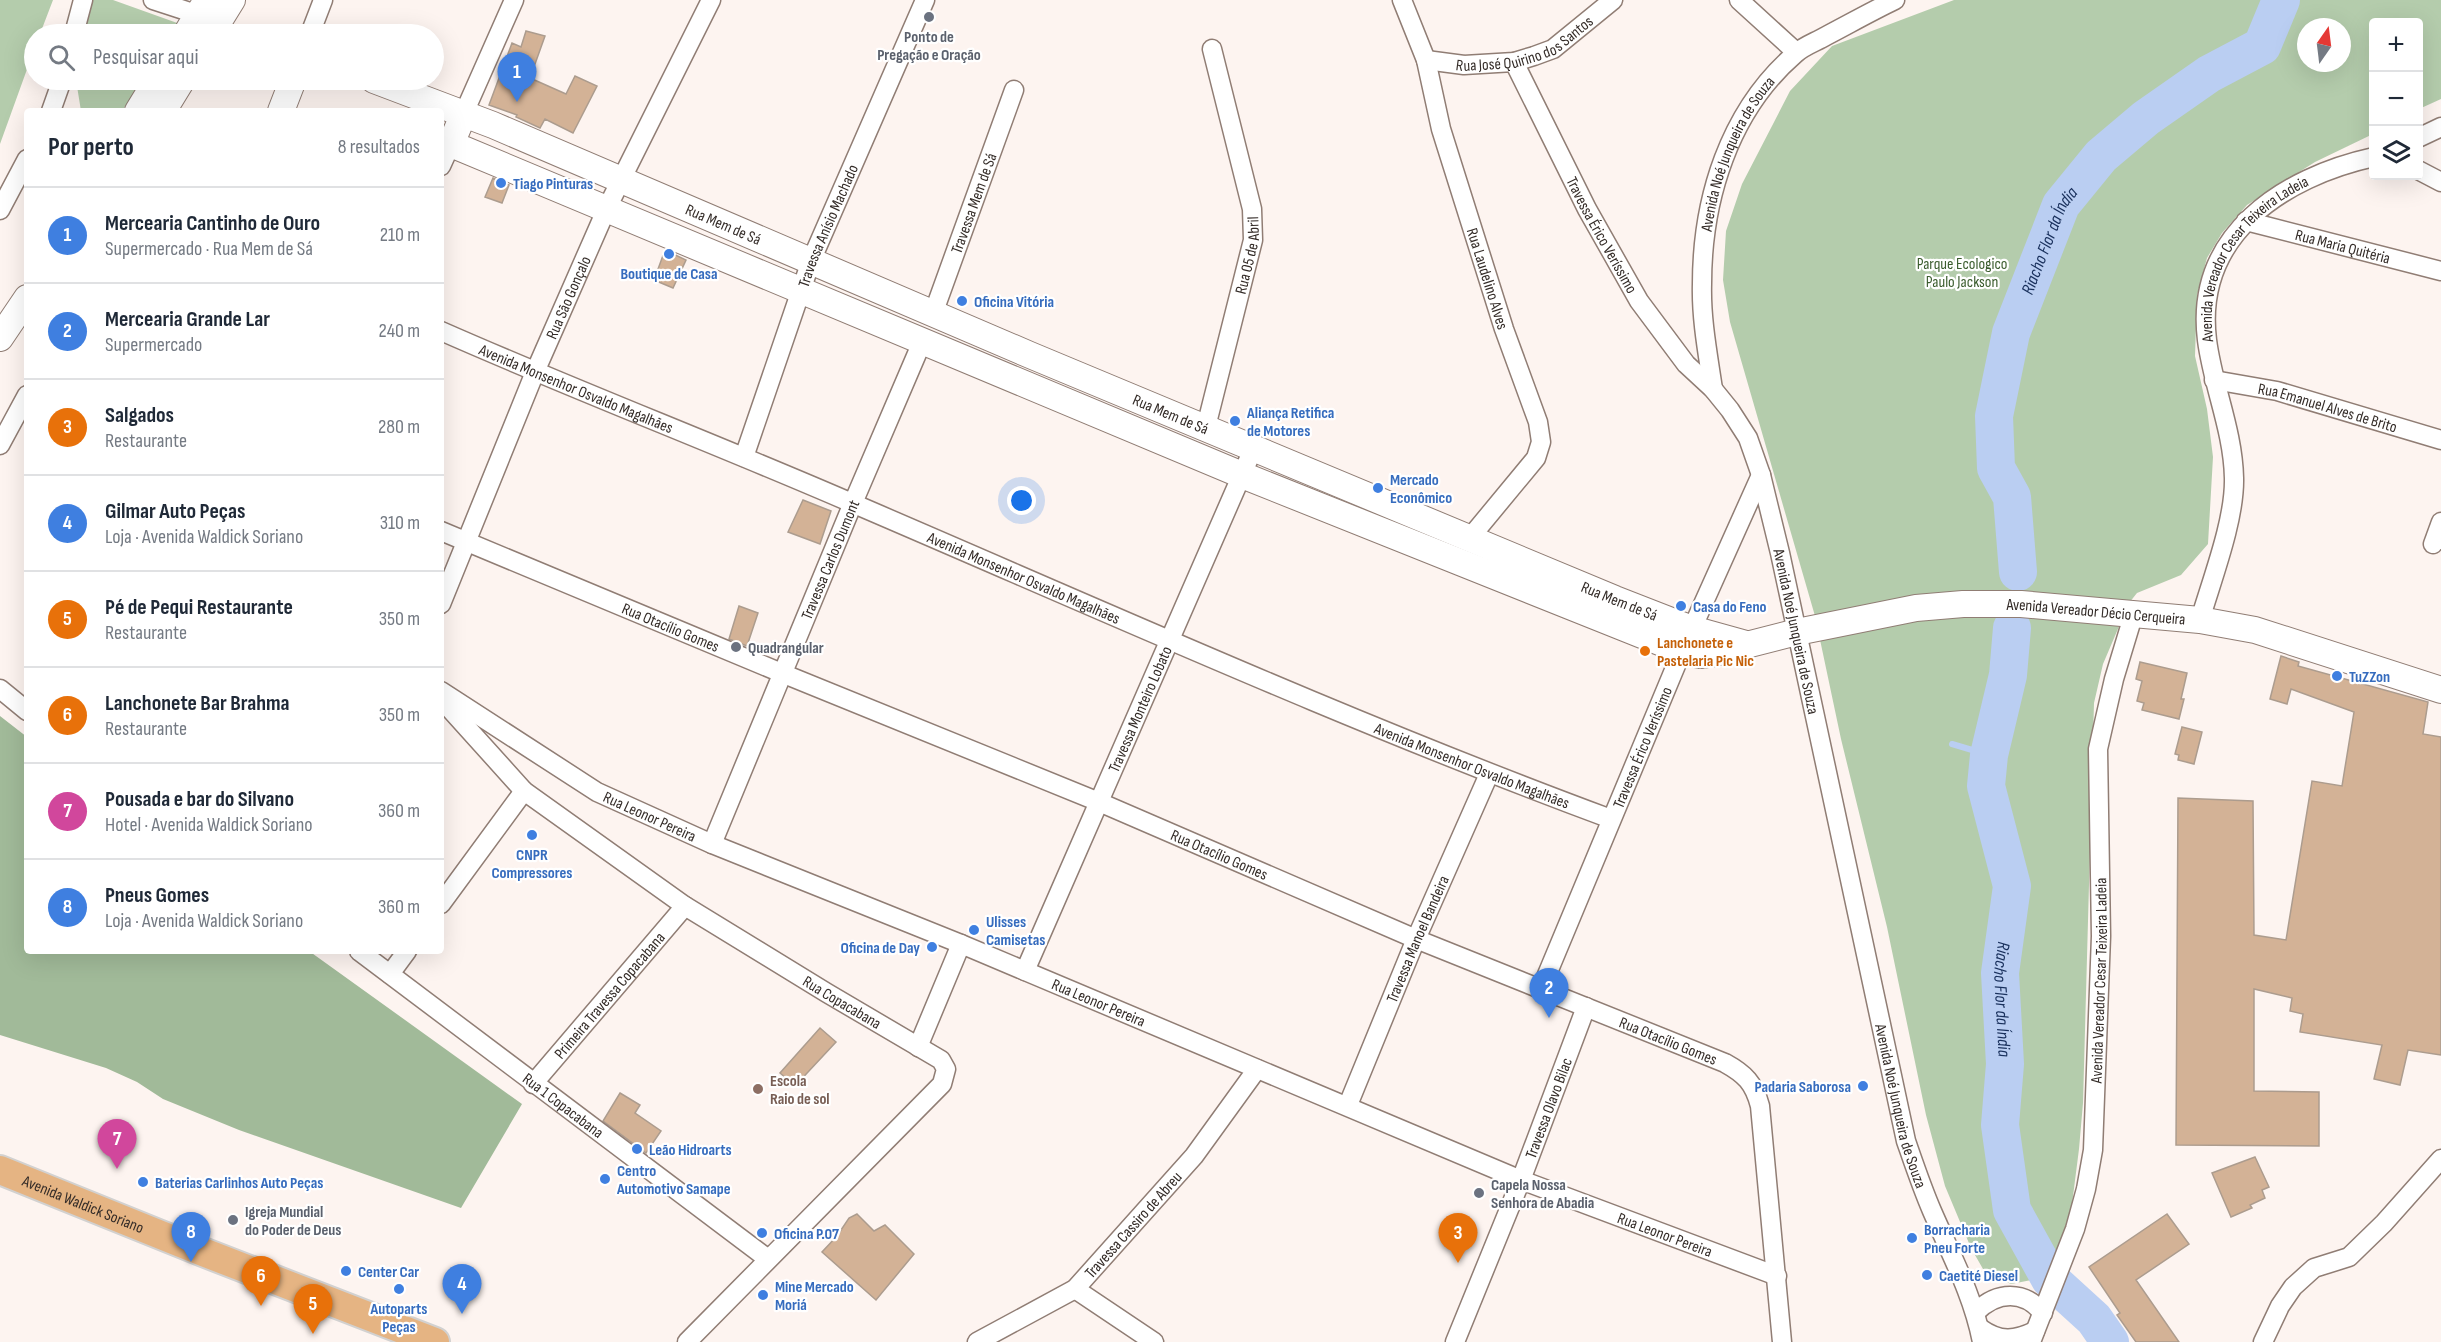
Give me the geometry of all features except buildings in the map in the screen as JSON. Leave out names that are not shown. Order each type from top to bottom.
[{"type":"main road","name":"Avenida Waldick Soriano","points":[[0,1170],[435,1342]]},
{"type":"street","points":[[77,24],[83,0]]},
{"type":"street","points":[[153,0],[201,21],[231,0]]},
{"type":"street","points":[[314,24],[323,0]]},
{"type":"street","points":[[446,155],[514,0]]},
{"type":"street","name":"Rua São Gonçalo","points":[[444,596],[535,372],[607,208],[711,0]]},
{"type":"street","name":"Travessa Anísio Machado","points":[[744,457],[811,261],[925,0]]},
{"type":"street","name":"Rua Laudelino Alves","points":[[1402,0],[1425,60],[1445,140],[1504,329],[1538,422],[1541,442],[1536,458],[1447,558]]},
{"type":"street","name":"Rua José Quirino dos Santos","points":[[1425,60],[1457,65],[1514,63],[1552,49],[1613,0]]},
{"type":"street","points":[[1739,0],[1796,52]]},
{"type":"street","name":"Avenida Noé Junqueira de Souza","points":[[1895,0],[1796,52],[1764,86],[1738,123],[1716,177],[1706,229],[1701,284],[1713,389],[1748,438],[1761,475],[1906,1141],[1920,1182],[1964,1279],[1980,1328]]},
{"type":"street","name":"Rua 05 de Abril","points":[[1206,427],[1253,240],[1251,208],[1212,49]]},
{"type":"street","name":"Travessa Érico Veríssimo","points":[[1514,63],[1587,209],[1639,301],[1686,364],[1713,389]]},
{"type":"street","points":[[52,108],[58,90]]},
{"type":"street","points":[[140,108],[151,90]]},
{"type":"street","points":[[165,108],[176,90]]},
{"type":"street","points":[[282,108],[289,90]]},
{"type":"street","name":"Rua Mem de Sá","points":[[401,90],[464,113],[933,314],[1464,537],[1687,640],[1700,654],[1715,653],[1746,644]]},
{"type":"street","name":"Travessa Mem de Sá","points":[[933,314],[1014,90]]},
{"type":"street","points":[[2423,136],[2441,127]]},
{"type":"street","name":"Rua Mem de Sá","points":[[446,155],[607,208],[922,342],[1447,558],[1687,640]]},
{"type":"street","name":"Avenida Vereador Cesar Teixeira Ladeia","points":[[2200,620],[2228,524],[2234,480],[2231,442],[2214,380],[2207,339],[2207,293],[2213,271],[2223,252],[2246,221],[2272,199],[2290,186],[2322,172],[2369,158]]},
{"type":"street","points":[[1,203],[24,164]]},
{"type":"street","points":[[2423,173],[2441,182]]},
{"type":"street","name":"Rua Maria Quitéria","points":[[2246,221],[2441,271]]},
{"type":"street","points":[[0,338],[24,302]]},
{"type":"street","name":"Avenida Monsenhor Osvaldo Magalhães","points":[[444,332],[853,503],[1168,641],[1489,774],[1611,819]]},
{"type":"street","name":"Travessa Carlos Dumont","points":[[712,844],[922,342]]},
{"type":"street","name":"Rua Emanuel Alves de Brito","points":[[2214,380],[2277,391],[2441,440]]},
{"type":"street","points":[[0,445],[24,401]]},
{"type":"street","name":"Travessa Monteiro Lobato","points":[[1024,971],[1254,447]]},
{"type":"street","name":"Travessa Érico Veríssimo","points":[[1541,989],[1687,640],[1761,475]]},
{"type":"street","points":[[2433,544],[2441,522]]},
{"type":"street","name":"Rua Otacílio Gomes","points":[[444,532],[1099,802],[1416,939],[1725,1063],[1742,1073],[1751,1082],[1760,1106],[1782,1342]]},
{"type":"street","name":"Avenida Vereador Décio Cerqueira","points":[[1746,644],[1939,605],[1994,603],[2134,613],[2200,620],[2254,630],[2389,671],[2441,690]]},
{"type":"street","name":"Avenida Vereador Cesar Teixeira Ladeia","points":[[2033,1336],[2075,1229],[2086,1189],[2093,1150],[2101,936],[2098,749],[2114,680],[2134,613]]},
{"type":"street","points":[[0,689],[24,709]]},
{"type":"street","name":"Rua Leonor Pereira","points":[[444,693],[597,792],[712,844],[961,944],[1521,1180],[1777,1276]]},
{"type":"street","name":"Rua Copacabana","points":[[444,702],[524,791],[685,906],[941,1060],[946,1069],[942,1084],[687,1342]]},
{"type":"street","name":"Travessa Manoel Bandeira","points":[[1348,1106],[1416,939],[1489,774]]},
{"type":"street","points":[[444,900],[524,791]]},
{"type":"street","name":"Primeira Travessa Copacabana","points":[[533,1084],[685,906]]},
{"type":"street","points":[[918,1047],[961,944]]},
{"type":"street","name":"Rua 1 Copacabana","points":[[363,954],[768,1259]]},
{"type":"street","points":[[390,974],[405,954]]},
{"type":"street","name":"Travessa Olavo Bilac","points":[[1455,1342],[1521,1180],[1586,1007]]},
{"type":"street","name":"Travessa Cassiro de Abreu","points":[[977,1342],[1075,1289],[1194,1156],[1257,1069]]},
{"type":"street","points":[[2263,1342],[2280,1306],[2293,1287],[2314,1268],[2349,1257],[2384,1223],[2441,1159]]},
{"type":"street","points":[[1075,1289],[1154,1342]]},
{"type":"street","points":[[2033,1336],[1999,1339],[1980,1328],[1991,1299],[2007,1296],[2029,1301],[2043,1314]]},
{"type":"green space","points":[[0,0],[53,0],[44,24],[24,24],[24,78],[0,144]]},
{"type":"green space","points":[[93,0],[113,0],[180,24],[85,24]]},
{"type":"green space","name":"Parque Ecologico Paulo Jackson","points":[[1954,0],[2441,0],[2441,99],[2423,107],[2423,18],[2369,18],[2369,136],[2315,162],[2247,205],[2222,233],[2207,258],[2197,295],[2195,356],[2207,409],[2213,457],[2208,544],[2181,575],[2137,593],[2129,603],[2103,664],[2094,703],[2083,1103],[2079,1149],[2071,1212],[2060,1256],[2050,1269],[2037,1279],[2011,1284],[1983,1269],[1971,1248],[1945,1186],[1926,1115],[1887,927],[1841,739],[1815,616],[1730,322],[1723,280],[1726,231],[1742,184],[1790,91],[1832,46]]},
{"type":"green space","points":[[78,90],[136,90],[124,108],[81,108]]},
{"type":"green space","points":[[0,716],[24,735],[24,954],[313,954],[522,1104],[461,1208],[239,1130],[163,1099],[137,1082],[106,1068],[0,1035]]},
{"type":"waterway","name":"Riacho Flor da Índia","points":[[2018,572],[2012,497],[1996,468],[1994,416],[2011,333],[2061,205],[2101,156],[2146,118],[2209,74],[2262,46],[2281,0]]},
{"type":"waterway","name":"Riacho Flor da Índia","points":[[2012,628],[2008,675],[1989,755],[1986,786],[2012,886],[2000,973],[2005,1064],[2000,1125],[2012,1210],[2050,1279],[2094,1319],[2110,1342]]},
{"type":"waterway","points":[[1952,744],[1989,755]]},
{"type":"place","name":"Ponto de Pregação e Oração","points":[[929,17]]},
{"type":"place","name":"Mercearia Cantinho de Ouro","points":[[517,102]]},
{"type":"place","name":"Tiago Pinturas","points":[[501,183]]},
{"type":"place","name":"Boutique de Casa","points":[[669,254]]},
{"type":"place","name":"Oficina Vitória","points":[[962,301]]},
{"type":"place","name":"Aliança Retifica de Motores","points":[[1235,421]]},
{"type":"place","name":"Mercado Econômico","points":[[1378,488]]},
{"type":"place","name":"Casa do Feno","points":[[1681,606]]},
{"type":"place","name":"Quadrangular","points":[[736,647]]},
{"type":"place","name":"Lanchonete e Pastelaria Pic Nic","points":[[1645,651]]},
{"type":"place","name":"TuZZon","points":[[2337,676]]},
{"type":"place","name":"CNPR Compressores","points":[[532,835]]},
{"type":"place","name":"Ulisses Camisetas","points":[[974,930]]},
{"type":"place","name":"Oficina de Day","points":[[932,947]]},
{"type":"place","name":"Mercearia Grande Lar","points":[[1549,1018]]},
{"type":"place","name":"Padaria Saborosa","points":[[1863,1086]]},
{"type":"place","name":"Escola Raio de sol","points":[[758,1089]]},
{"type":"place","name":"Leão Hidroarts","points":[[637,1149]]},
{"type":"place","name":"Pousada e bar do Silvano","points":[[117,1169]]},
{"type":"place","name":"Centro Automotivo Samape","points":[[605,1179]]},
{"type":"place","name":"Baterias Carlinhos Auto Peças","points":[[143,1182]]},
{"type":"place","name":"Capela Nossa Senhora de Abadia","points":[[1479,1193]]},
{"type":"place","name":"Igreja Mundial do Poder de Deus","points":[[233,1220]]},
{"type":"place","name":"Oficina P.07","points":[[762,1233]]},
{"type":"place","name":"Borracharia Pneu Forte","points":[[1912,1238]]},
{"type":"place","name":"Pneus Gomes","points":[[191,1262]]},
{"type":"place","name":"Salgados","points":[[1458,1263]]},
{"type":"place","name":"Center Car","points":[[346,1271]]},
{"type":"place","name":"Caetité Diesel","points":[[1927,1275]]},
{"type":"place","name":"Autoparts Peças","points":[[399,1289]]},
{"type":"place","name":"Mine Mercado Moriá","points":[[763,1295]]},
{"type":"place","name":"Lanchonete Bar Brahma","points":[[261,1306]]},
{"type":"place","name":"Gilmar Auto Peças","points":[[462,1314]]},
{"type":"place","name":"Pé de Pequi Restaurante","points":[[313,1334]]}]
